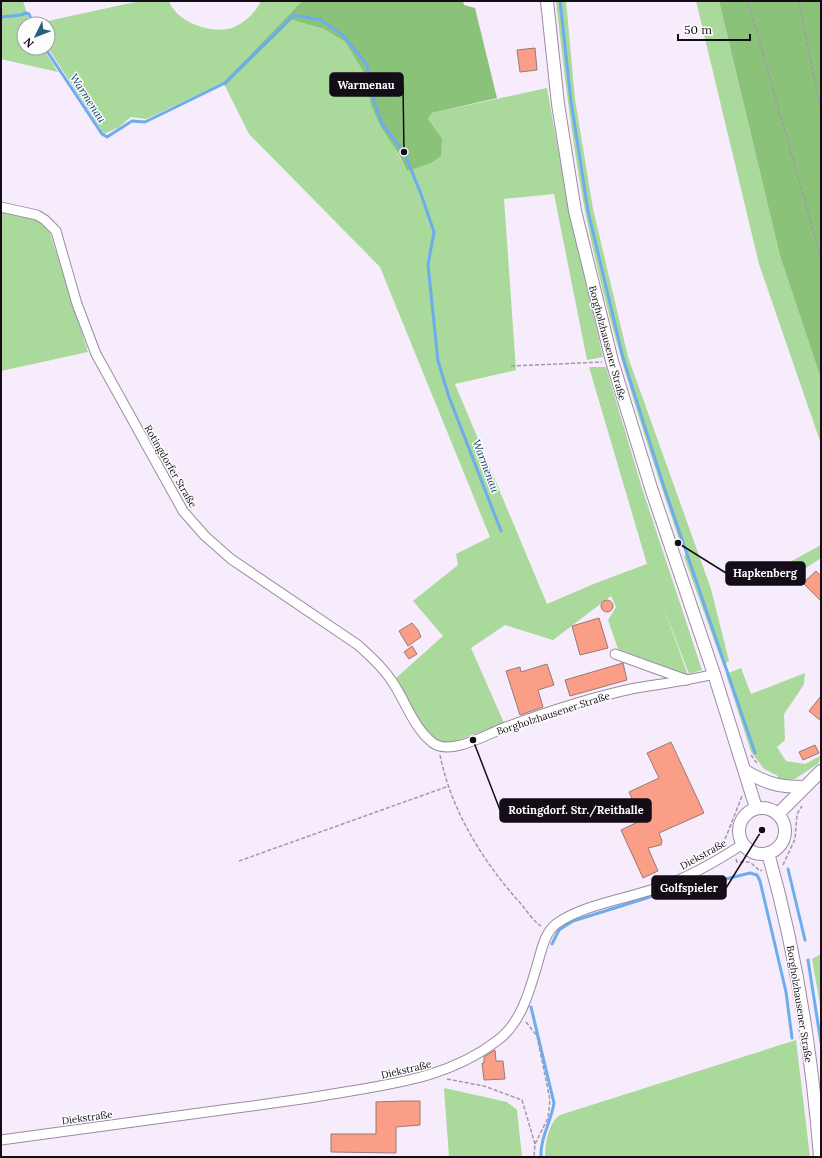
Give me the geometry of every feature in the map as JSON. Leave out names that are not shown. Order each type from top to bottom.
[{"type":"main road","name":"Borgholzhausener Straße","points":[[548,1],[558,104],[575,211],[612,361],[652,491],[714,674],[756,808]]},
{"type":"main road","points":[[745,771],[773,785],[782,787],[803,787]]},
{"type":"main road","points":[[778,814],[803,787],[821,771]]},
{"type":"main road","points":[[764,807],[778,814],[784,824],[784,836],[779,847],[768,853],[754,852],[743,844],[739,830],[740,823],[744,816],[756,808],[764,807]]},
{"type":"main road","name":"Borgholzhausener Straße","points":[[768,853],[792,953],[807,1041],[820,1157]]},
{"type":"street","name":"Rotingdorfer Straße","points":[[1,207],[37,215],[45,220],[56,231],[77,304],[96,354],[183,511],[205,536],[231,559],[358,645],[376,661],[392,680],[426,736],[440,747]]},
{"type":"street","points":[[615,654],[688,681]]},
{"type":"street","name":"Borgholzhausener Straße","points":[[440,747],[453,747],[505,727],[584,701],[632,689],[688,681],[714,674]]},
{"type":"street","name":"Diekstraße","points":[[1,1140],[308,1098],[387,1085],[435,1074],[483,1051],[501,1038],[519,1015],[549,931],[571,914],[661,887],[691,875],[743,844]]},
{"type":"path","points":[[748,1],[821,258]]},
{"type":"path","points":[[799,1],[821,111]]},
{"type":"path","points":[[511,366],[583,364],[612,361]]},
{"type":"path","points":[[440,747],[440,755],[449,786],[475,843],[505,886],[539,924],[549,931]]},
{"type":"path","points":[[238,861],[449,786]]},
{"type":"path","points":[[772,867],[784,865],[786,856],[795,839],[797,814],[804,804]]},
{"type":"path","points":[[519,1015],[525,1020],[537,1036],[550,1100],[548,1118],[535,1144]]},
{"type":"path","points":[[435,1074],[452,1082],[484,1086],[522,1100],[535,1144],[534,1157]]},
{"type":"green space","points":[[1,1],[23,1],[28,16],[16,16],[16,56],[48,56],[58,72],[1,59]]},
{"type":"green space","points":[[140,1],[169,1],[173,9],[187,21],[205,28],[224,29],[232,28],[245,21],[253,13],[261,1],[302,1],[223,83],[146,119],[131,117],[119,127],[104,134],[53,56],[56,56],[56,19]]},
{"type":"green space","points":[[302,1],[463,1],[464,5],[475,8],[497,98],[432,113],[428,119],[442,138],[441,156],[431,163],[407,171],[380,125],[371,105],[364,73],[345,42],[324,29],[292,20],[225,86],[223,83]]},
{"type":"green space","points":[[556,1],[566,1],[575,99],[593,209],[628,357],[711,589],[729,661],[723,665],[684,557],[686,553],[680,542],[653,460],[627,378],[604,295],[580,185]]},
{"type":"green space","points":[[696,1],[719,1],[780,256],[821,379],[821,444],[759,264]]},
{"type":"green space","points":[[719,1],[821,1],[821,379],[780,256]]},
{"type":"green space","points":[[292,20],[324,29],[345,42],[364,73],[371,105],[407,171],[442,138],[428,119],[432,113],[547,88],[566,193],[603,357],[587,360],[554,194],[504,199],[516,370],[455,384],[547,604],[596,583],[647,564],[589,367],[606,367],[642,488],[702,670],[689,674],[662,603],[688,675],[618,649],[608,620],[616,607],[611,596],[553,640],[505,625],[471,648],[504,723],[447,744],[430,734],[416,717],[396,678],[443,636],[413,601],[458,565],[456,554],[490,537],[380,267],[249,134],[225,86]]},
{"type":"green space","points":[[1,211],[23,215],[34,219],[45,227],[50,233],[88,352],[1,371]]},
{"type":"green space","points":[[821,545],[821,558],[784,582],[777,569]]},
{"type":"green space","points":[[741,668],[751,694],[805,673],[804,684],[784,714],[785,740],[777,747],[786,761],[805,764],[820,756],[819,763],[795,779],[778,781],[778,776],[764,769],[751,752],[726,674]]},
{"type":"green space","points":[[821,954],[821,1010],[812,959]]},
{"type":"green space","points":[[796,1040],[810,1157],[545,1157],[550,1128],[560,1115]]},
{"type":"green space","points":[[444,1088],[507,1102],[517,1110],[522,1157],[449,1157]]},
{"type":"building","points":[[535,48],[537,70],[520,72],[517,50]]},
{"type":"building","points":[[816,571],[821,576],[821,601],[803,583]]},
{"type":"building","points":[[605,600],[609,600],[613,606],[609,612],[605,612],[601,608],[601,604]]},
{"type":"building","points":[[599,618],[608,648],[580,655],[572,626]]},
{"type":"building","points":[[412,623],[418,630],[421,637],[408,646],[399,631]]},
{"type":"building","points":[[412,646],[417,654],[409,659],[404,652]]},
{"type":"building","points":[[623,663],[627,680],[570,696],[565,680]]},
{"type":"building","points":[[547,664],[554,685],[538,690],[543,707],[520,715],[506,671],[520,667],[521,672]]},
{"type":"building","points":[[821,696],[821,721],[809,711]]},
{"type":"building","points":[[671,742],[704,813],[659,833],[662,841],[661,845],[648,848],[658,871],[643,878],[621,830],[642,820],[629,792],[659,778],[647,753]]},
{"type":"building","points":[[815,745],[819,753],[803,760],[799,752]]},
{"type":"building","points":[[495,1050],[496,1061],[503,1061],[505,1079],[484,1080],[482,1063],[484,1063],[484,1057]]},
{"type":"building","points":[[420,1101],[420,1125],[396,1127],[396,1153],[331,1152],[331,1134],[376,1134],[376,1102]]},
{"type":"waterway","points":[[560,1],[571,101],[588,211],[623,358],[663,484],[755,753]]},
{"type":"waterway","name":"Warmenau","points":[[1,17],[26,13],[30,16]]},
{"type":"waterway","name":"Warmenau","points":[[50,56],[102,134],[107,137],[132,121],[145,122],[225,83],[294,15],[321,20],[343,35],[367,65],[374,101],[382,124],[404,152],[434,232],[428,265],[438,361],[449,397],[501,531]]},
{"type":"waterway","points":[[788,869],[805,940]]},
{"type":"waterway","points":[[552,944],[559,930],[573,921],[685,886],[704,878],[710,883],[750,873],[757,875],[760,881],[786,992],[792,1038]]},
{"type":"waterway","points":[[808,960],[821,1043]]},
{"type":"waterway","points":[[531,1007],[554,1103],[542,1143],[541,1157]]},
{"type":"place","name":"Warmenau","points":[[404,152]]},
{"type":"place","name":"Hapkenberg","points":[[678,543]]},
{"type":"place","name":"Rotingdorf. Str./Reithalle","points":[[473,740]]},
{"type":"place","name":"Golfspieler","points":[[762,830]]}]
